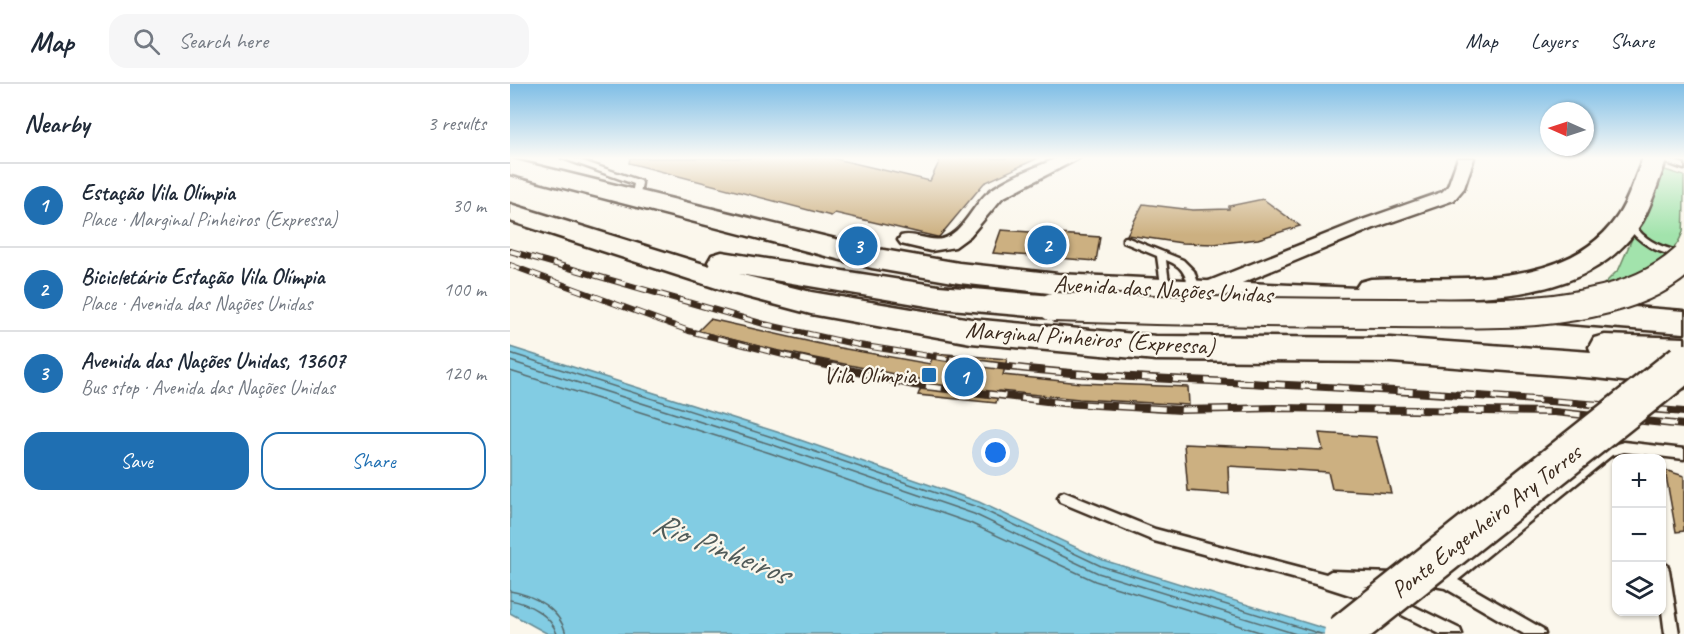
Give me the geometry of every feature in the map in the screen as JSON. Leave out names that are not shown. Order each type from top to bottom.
[{"type":"highway","name":"Avenida das Nações Unidas","points":[[579,184],[872,258],[1003,278],[1058,284],[1489,306],[1684,322]]},
{"type":"highway","points":[[1310,296],[1391,288],[1507,284],[1543,279],[1570,271],[1597,255],[1628,222],[1644,184]]},
{"type":"highway","name":"Marginal Pinheiros (Expressa)","points":[[510,212],[732,283],[811,303],[971,330],[1156,348],[1391,350],[1596,365],[1684,375]]},
{"type":"highway","points":[[641,254],[781,270],[939,297],[1053,307],[1253,314],[1527,311],[1575,307],[1610,299],[1644,287],[1684,260]]},
{"type":"highway","points":[[1497,357],[1557,346],[1684,350]]},
{"type":"highway","name":"Ponte Engenheiro Ary Torres","points":[[1343,634],[1684,363]]},
{"type":"street","points":[[907,240],[932,245],[951,243],[961,235],[982,207],[997,194],[1018,184]]},
{"type":"street","points":[[1199,292],[1368,224],[1448,196],[1457,184]]},
{"type":"lane","points":[[635,198],[638,184]]},
{"type":"lane","points":[[1628,222],[1638,237],[1655,249],[1684,255]]},
{"type":"lane","points":[[1126,240],[1180,261],[1189,271],[1199,292]]},
{"type":"lane","points":[[1161,254],[1165,290]]},
{"type":"lane","points":[[1446,581],[1609,451],[1624,447],[1642,453],[1684,454]]},
{"type":"lane","points":[[1064,498],[1154,536],[1319,578],[1402,606],[1455,634]]},
{"type":"lane","points":[[1319,578],[1446,581],[1538,634]]},
{"type":"lane","points":[[1666,596],[1672,634]]},
{"type":"green space","points":[[1656,184],[1684,184],[1683,232],[1669,254],[1659,263],[1635,277],[1597,291],[1619,269]]},
{"type":"water","name":"Rio Pinheiros","points":[[510,347],[777,432],[979,502],[1103,560],[1342,634],[548,634],[510,613]]},
{"type":"building","points":[[708,184],[983,184],[939,237],[835,213],[831,216]]},
{"type":"building","points":[[1263,199],[1300,226],[1258,239],[1214,244],[1182,243],[1127,235],[1143,204],[1193,210],[1229,209],[1229,206]]},
{"type":"building","points":[[1001,230],[1100,237],[1096,261],[993,253]]},
{"type":"building","points":[[710,319],[829,346],[930,364],[934,353],[1007,359],[1003,375],[1081,383],[1188,387],[1189,405],[1079,399],[999,391],[996,403],[918,395],[924,380],[775,350],[698,331]]},
{"type":"building","points":[[1319,433],[1376,437],[1391,493],[1332,489],[1328,472],[1228,466],[1229,494],[1188,491],[1184,444],[1323,450]]},
{"type":"building","points":[[1666,470],[1684,476],[1684,531],[1676,532]]},
{"type":"railway","points":[[510,251],[764,324],[859,345],[960,361]]},
{"type":"railway","points":[[510,265],[689,331],[807,361]]},
{"type":"railway","points":[[801,359],[914,385],[1063,403],[1181,410],[1278,408],[1554,412],[1684,425]]},
{"type":"railway","points":[[950,359],[1069,373],[1476,396],[1684,412]]},
{"type":"place","name":"Bicicletário Estação Vila Olímpia","points":[[1047,245]]},
{"type":"place","name":"Avenida das Nações Unidas, 13607","points":[[858,246]]},
{"type":"place","name":"Vila Olímpia","points":[[929,375]]},
{"type":"place","name":"Estação Vila Olímpia","points":[[964,377]]}]
